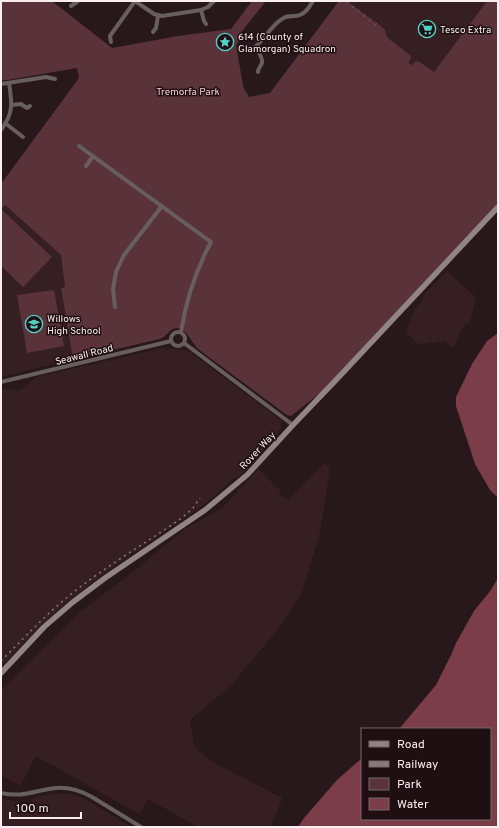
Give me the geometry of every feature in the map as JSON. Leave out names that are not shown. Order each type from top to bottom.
[{"type":"street","points":[[111,42],[110,36],[135,1],[151,13],[158,16],[201,10],[208,7],[214,1]]},
{"type":"street","points":[[251,50],[259,44],[274,25],[289,16],[301,15],[313,1]]},
{"type":"street","points":[[71,6],[79,2]]},
{"type":"street","points":[[201,10],[206,24]]},
{"type":"street","points":[[153,32],[156,28],[158,16]]},
{"type":"street","points":[[104,36],[110,36]]},
{"type":"street","points":[[255,47],[261,55],[262,60],[258,72]]},
{"type":"street","points":[[1,84],[46,76],[55,79]]},
{"type":"street","points":[[1,130],[6,124],[12,105],[9,83]]},
{"type":"street","points":[[12,105],[21,104],[27,108],[30,106]]},
{"type":"street","points":[[6,124],[23,137]]},
{"type":"street","points":[[79,146],[211,242],[193,282],[183,317],[181,332],[185,337],[184,343]]},
{"type":"street","points":[[86,166],[93,156]]},
{"type":"street","points":[[116,307],[113,289],[116,272],[124,255],[162,206]]},
{"type":"street","name":"Rover Way","points":[[1,673],[44,627],[67,607],[105,578],[204,510],[247,474],[498,206]]},
{"type":"street","points":[[181,332],[174,333],[171,337],[171,341],[177,346],[184,343]]},
{"type":"street","name":"Seawall Road","points":[[1,382],[171,341]]},
{"type":"street","points":[[184,343],[293,425]]},
{"type":"street","points":[[1,793],[18,795],[62,788],[72,789],[87,794],[141,827]]},
{"type":"shaded area","points":[[339,1],[487,1],[434,72],[412,67]]},
{"type":"shaded area","name":"Willows High School","points":[[1,202],[61,255],[65,287],[61,288],[73,359],[1,377]]},
{"type":"shaded area","points":[[447,271],[476,298],[470,322],[463,326],[455,345],[452,348],[445,341],[418,344],[406,332],[414,310],[422,301],[422,297]]},
{"type":"shaded area","points":[[170,348],[184,350],[191,353],[281,420],[281,429],[241,475],[233,479],[205,504],[106,572],[69,600],[36,630],[1,667],[1,389],[19,391],[37,377],[158,349]]},
{"type":"shaded area","points":[[324,463],[330,467],[320,533],[302,592],[279,628],[231,685],[190,720],[193,741],[196,748],[201,753],[218,765],[282,798],[271,827],[198,827],[148,799],[139,814],[36,756],[20,786],[1,775],[1,690],[81,611],[129,575],[185,529],[222,508],[258,469],[281,491],[279,493],[288,500]]},
{"type":"shaded area","points":[[53,794],[71,794],[85,799],[131,827],[1,827],[1,799],[18,801],[22,813],[32,811],[32,799]]},
{"type":"green space","name":"Tremorfa Park","points":[[1,1],[52,1],[112,48],[178,36],[231,29],[252,1],[266,1],[239,35],[239,41],[236,45],[244,89],[249,97],[270,93],[339,1],[379,30],[382,27],[389,39],[410,55],[411,58],[408,63],[412,65],[418,61],[434,72],[487,1],[498,1],[498,203],[320,393],[291,416],[287,415],[198,349],[187,334],[181,329],[173,329],[160,339],[73,359],[61,288],[65,287],[61,255],[5,205],[1,209],[1,184],[79,78],[77,68],[1,81]]},
{"type":"green space","points":[[341,1],[347,1],[382,27],[379,30]]},
{"type":"green space","points":[[2,210],[52,257],[23,287],[1,266]]},
{"type":"green space","points":[[54,290],[64,346],[27,353],[17,295]]},
{"type":"water","points":[[498,333],[498,498],[490,490],[475,464],[456,406],[456,397],[472,364],[487,341]]},
{"type":"water","points":[[498,578],[498,827],[298,827],[337,780],[361,759],[361,820],[491,820],[491,728],[400,728],[436,685],[456,643],[474,611],[491,590]]},
{"type":"railway","points":[[1,661],[55,607],[88,581],[183,517],[193,508],[200,498]]},
{"type":"place","name":"Tesco Extra","points":[[427,29]]},
{"type":"place","name":"614 (County of Glamorgan) Squadron","points":[[225,42]]},
{"type":"place","name":"Willows High School","points":[[34,324]]}]
